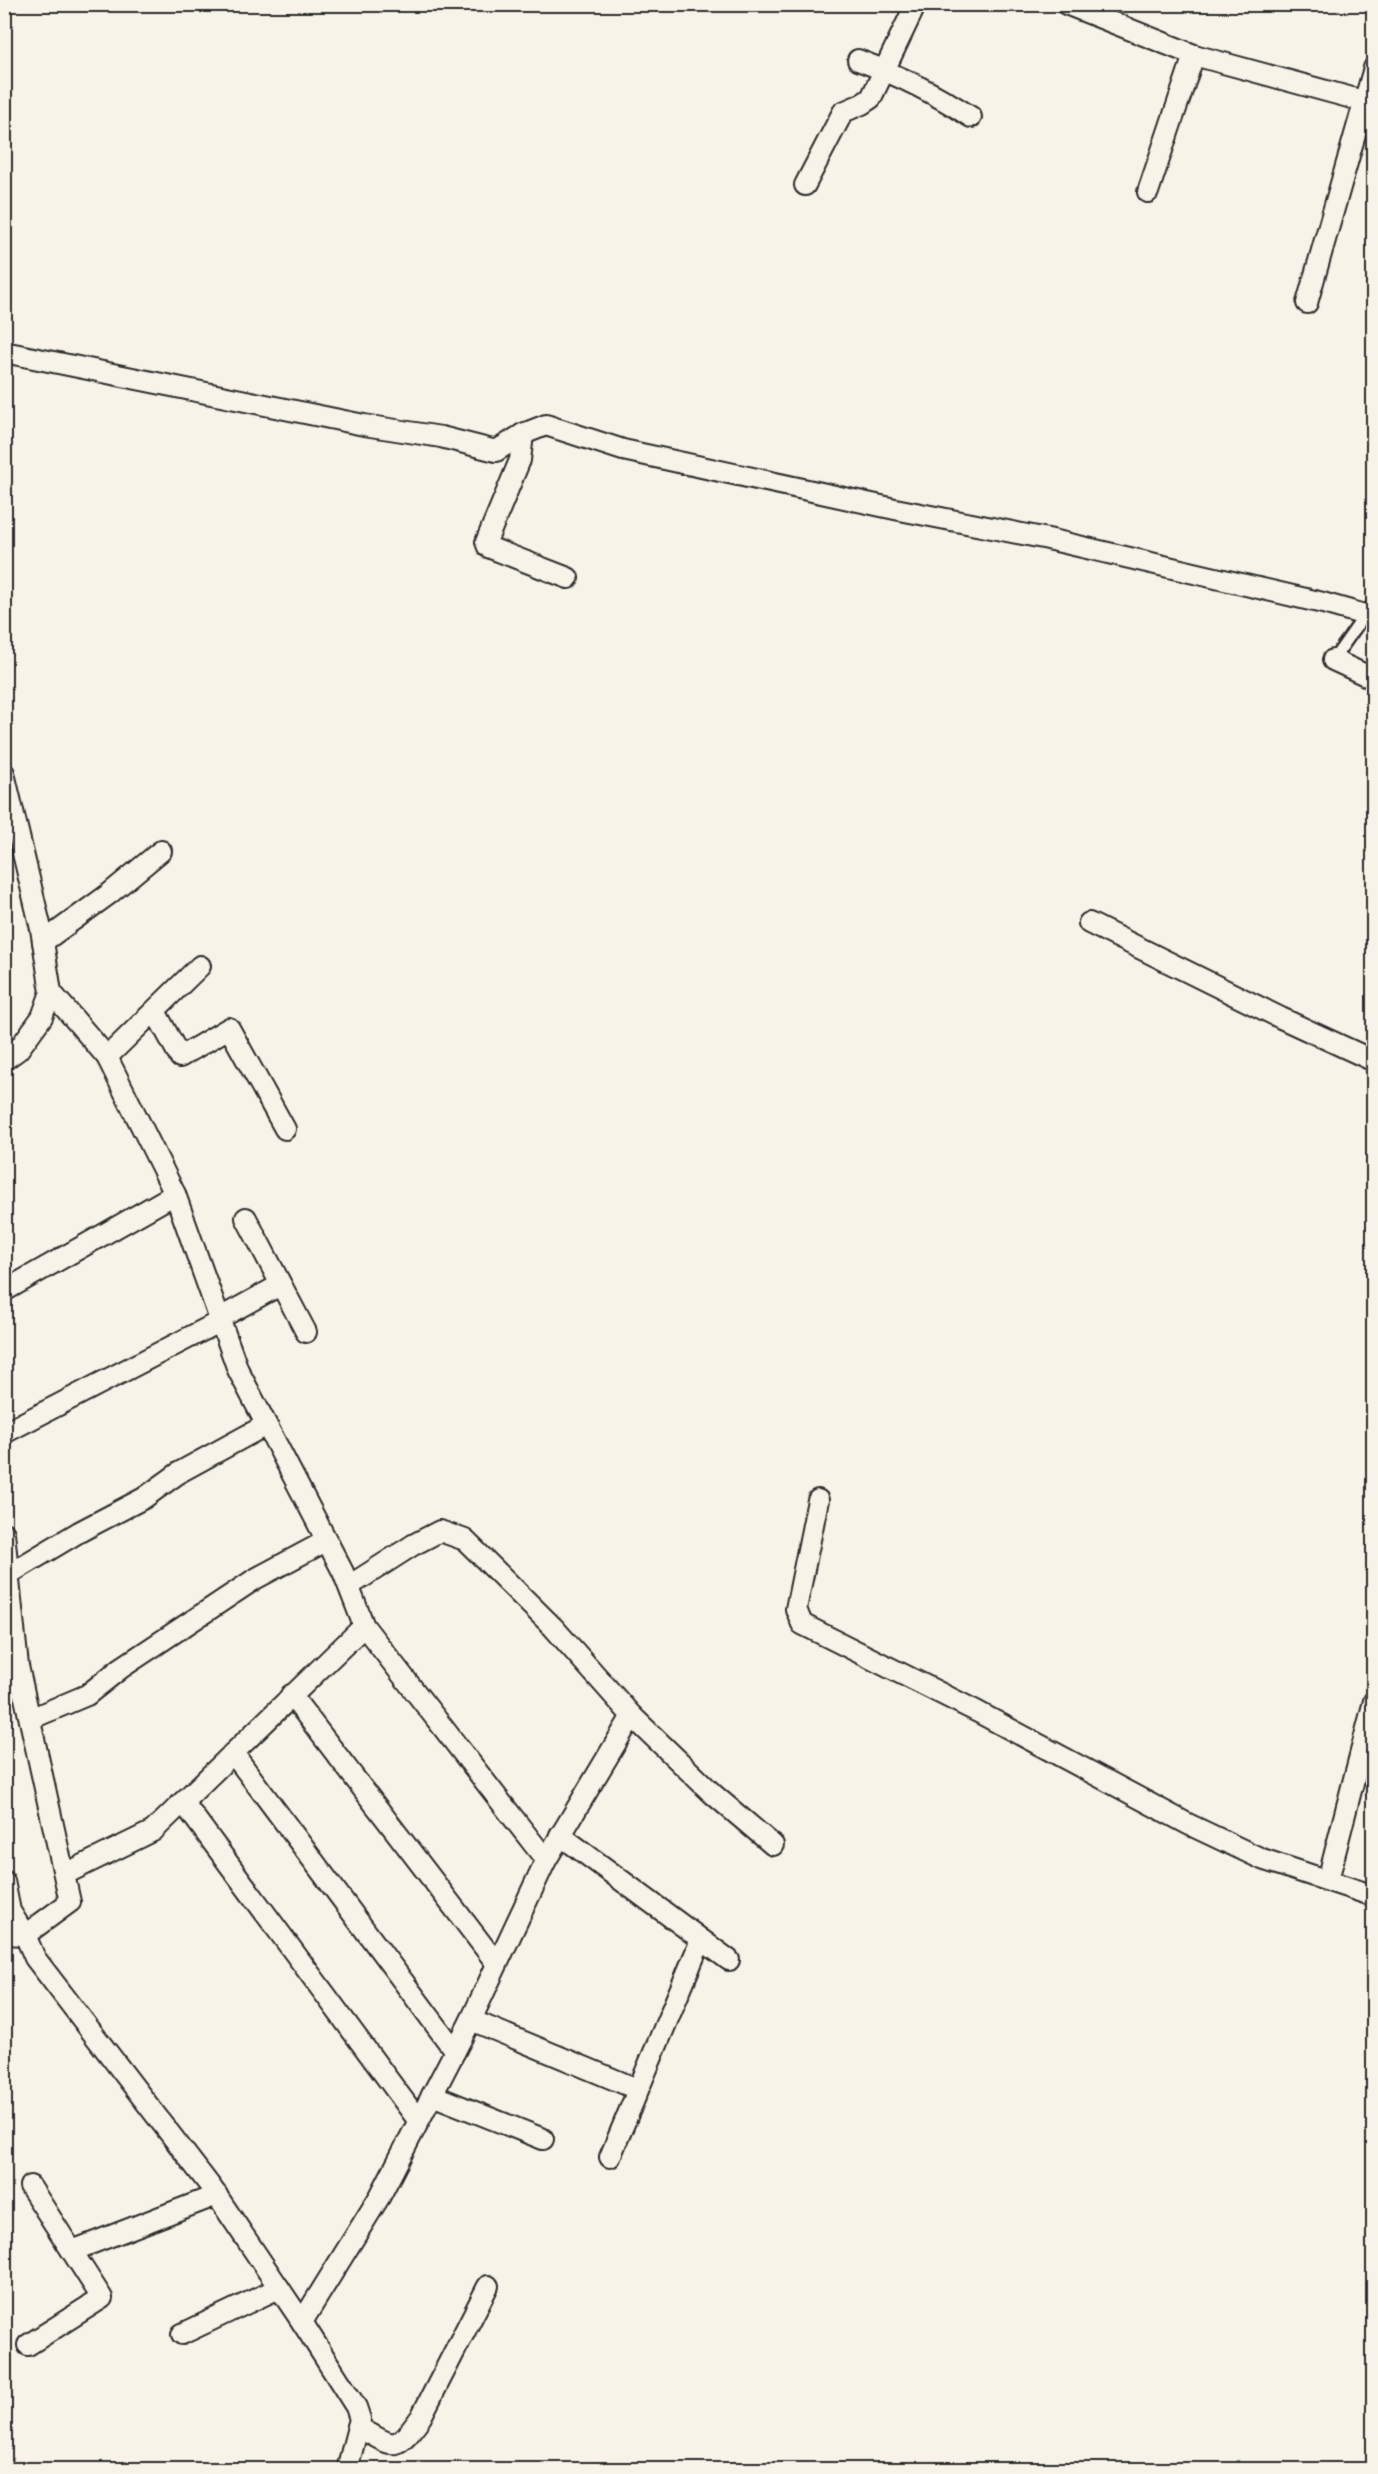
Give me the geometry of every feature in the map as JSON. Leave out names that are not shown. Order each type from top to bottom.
[{"type":"street","points":[[805,185],[843,112],[871,98],[916,4]]},
{"type":"street","points":[[1066,4],[1194,55],[1369,103]]},
{"type":"street","points":[[1148,192],[1194,55]]},
{"type":"street","points":[[858,60],[885,70],[944,99],[970,117]]},
{"type":"street","points":[[1307,303],[1369,103],[1374,68]]},
{"type":"street","points":[[4,352],[363,425],[441,437],[496,451],[523,434],[546,425],[623,450],[1369,609]]},
{"type":"street","points":[[523,434],[520,460],[486,542],[488,547],[568,578]]},
{"type":"street","points":[[1333,660],[1374,679]]},
{"type":"street","points":[[4,773],[43,942],[51,992],[42,1017],[18,1050],[4,1060]]},
{"type":"street","points":[[43,942],[109,894],[161,851]]},
{"type":"street","points":[[1089,923],[1281,1018],[1374,1061]]},
{"type":"street","points":[[107,1057],[200,966]]},
{"type":"street","points":[[51,992],[107,1057],[174,1194],[238,1370],[349,1586],[364,1626],[546,1860]]},
{"type":"street","points":[[154,1011],[180,1057],[229,1028],[285,1130]]},
{"type":"street","points":[[4,1291],[174,1194]]},
{"type":"street","points":[[246,1218],[306,1332]]},
{"type":"street","points":[[4,1433],[221,1319],[280,1285]]},
{"type":"street","points":[[9,1574],[79,1532],[144,1498],[180,1472],[266,1425]]},
{"type":"street","points":[[818,1500],[796,1609],[802,1624],[978,1712],[1188,1824],[1262,1859],[1374,1896]]},
{"type":"street","points":[[349,1586],[413,1545],[440,1531],[465,1540],[553,1627],[632,1716],[713,1794],[773,1845]]},
{"type":"street","points":[[4,1533],[18,1666],[70,1902],[25,1935],[4,1934]]},
{"type":"street","points":[[30,1719],[87,1695],[121,1668],[255,1579],[326,1541]]},
{"type":"street","points":[[64,1874],[153,1831],[364,1626]]},
{"type":"street","points":[[291,1695],[497,1964]]},
{"type":"street","points":[[1328,1880],[1374,1701]]},
{"type":"street","points":[[302,2322],[380,2196],[471,2020],[546,1860],[632,1716]]},
{"type":"street","points":[[233,1753],[455,2050]]},
{"type":"street","points":[[183,1802],[418,2120]]},
{"type":"street","points":[[560,1835],[729,1960]]},
{"type":"street","points":[[4,1881],[10,1911],[25,1935],[34,1958],[217,2195],[356,2407],[360,2419],[347,2469]]},
{"type":"street","points":[[610,2157],[701,1940]]},
{"type":"street","points":[[471,2020],[637,2089]]},
{"type":"street","points":[[432,2095],[543,2139]]},
{"type":"street","points":[[28,2345],[102,2298],[30,2186]]},
{"type":"street","points":[[72,2251],[217,2195]]},
{"type":"street","points":[[358,2427],[391,2445],[398,2444],[407,2437],[421,2417],[488,2286]]},
{"type":"street","points":[[182,2334],[279,2288]]},
{"type":"lane","points":[[1333,660],[1369,609]]}]
